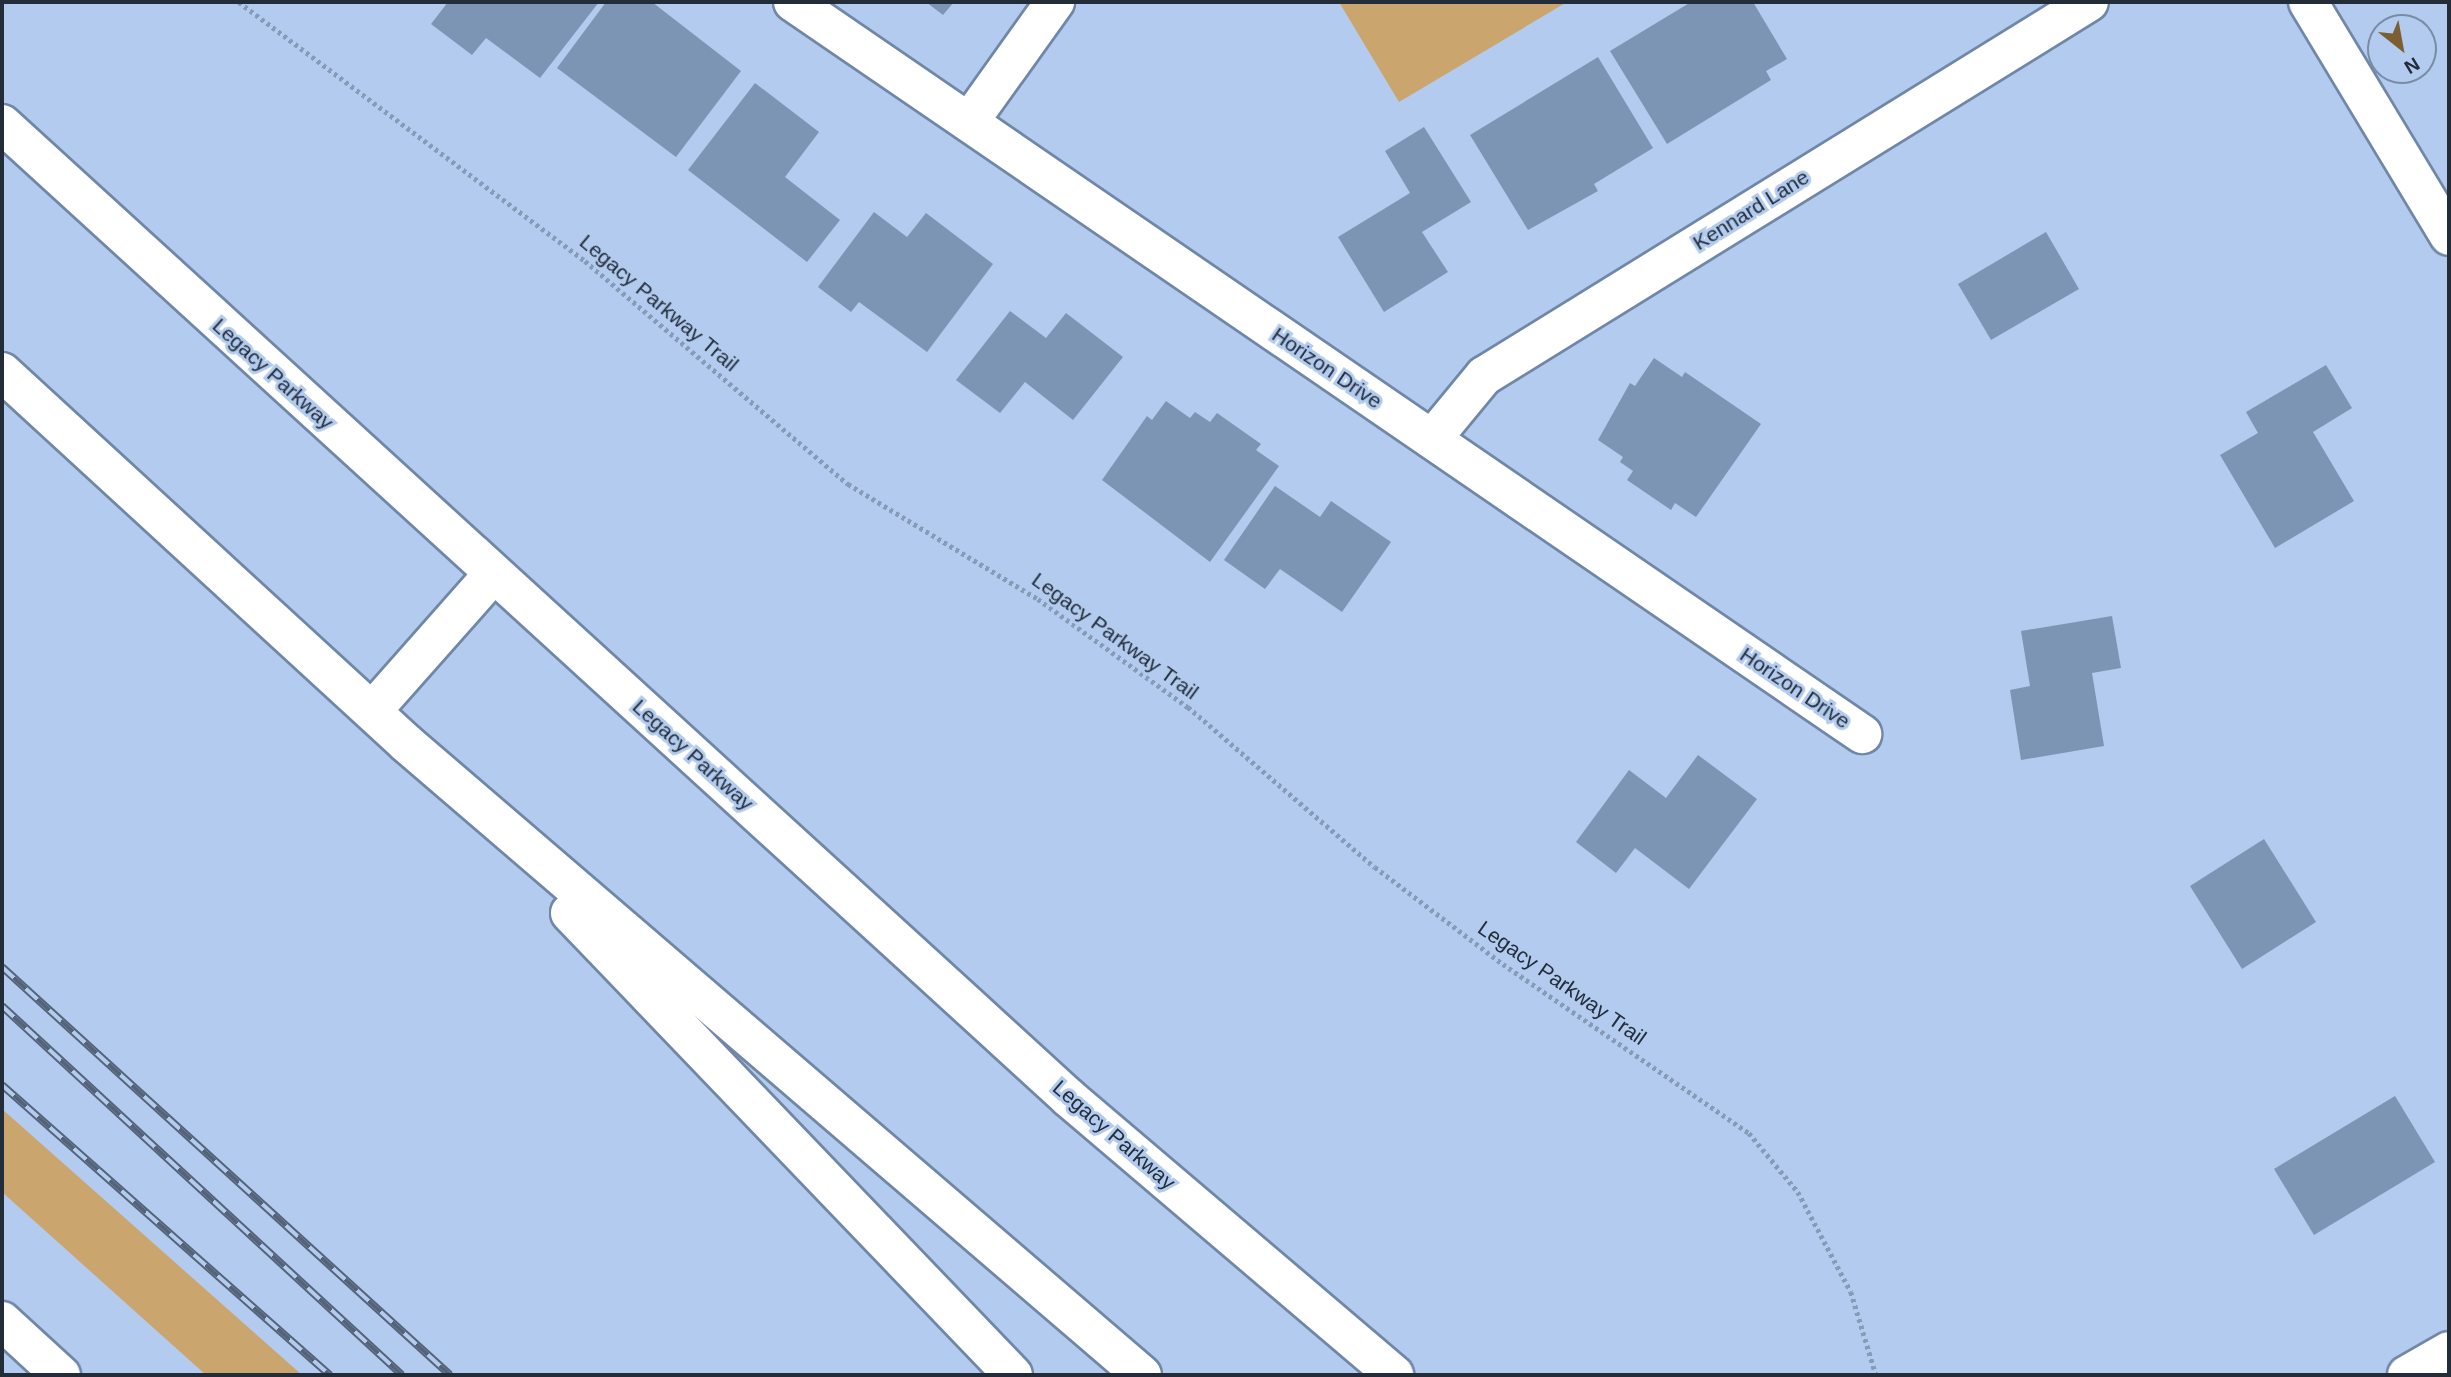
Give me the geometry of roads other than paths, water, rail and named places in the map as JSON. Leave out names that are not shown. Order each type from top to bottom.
[{"type":"main road","name":"Horizon Drive","points":[[793,2],[1862,734]]},
{"type":"main road","points":[[969,122],[1055,2]]},
{"type":"main road","name":"Kennard Lane","points":[[1432,439],[1484,376],[2088,2]]},
{"type":"main road","points":[[2308,2],[2436,186],[2449,236]]},
{"type":"main road","name":"Legacy Parkway","points":[[2,124],[1069,1098],[1394,1375]]},
{"type":"main road","points":[[2,372],[406,743],[1142,1375]]},
{"type":"main road","points":[[372,711],[494,574]]},
{"type":"main road","points":[[406,743],[1013,1375]]},
{"type":"main road","points":[[2,1321],[61,1375]]},
{"type":"main road","points":[[2407,1375],[2449,1351]]},
{"type":"railway","points":[[2,967],[450,1375]]},
{"type":"railway","points":[[2,1006],[402,1375]]},
{"type":"railway","points":[[2,1085],[330,1375]]}]
